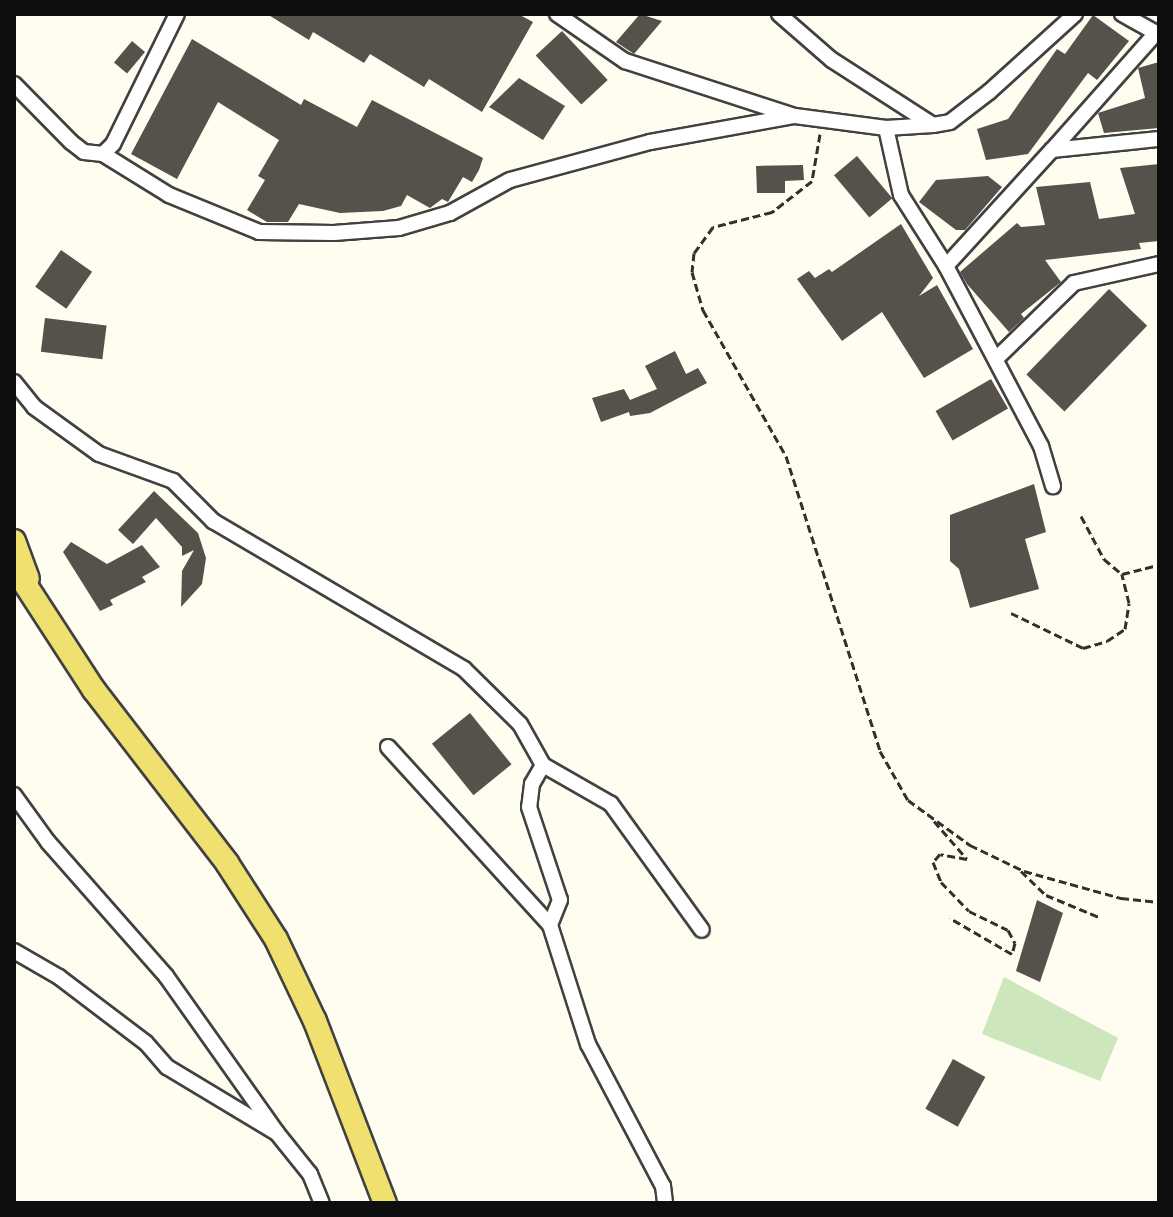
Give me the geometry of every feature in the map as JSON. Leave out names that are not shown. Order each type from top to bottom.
[{"type":"main road","points":[[14,541],[34,595]]},
{"type":"main road","points":[[14,567],[87,679],[227,863],[276,939],[315,1021],[385,1203]]},
{"type":"street","points":[[103,154],[113,144],[177,14]]},
{"type":"street","points":[[557,14],[625,61],[795,116],[886,128],[950,122],[989,92],[1075,14]]},
{"type":"street","points":[[779,14],[832,60],[933,125]]},
{"type":"street","points":[[946,266],[1157,33],[1122,14]]},
{"type":"street","points":[[14,84],[84,152],[103,154],[169,195],[259,232],[334,233],[399,228],[450,213],[510,180],[650,142],[795,116]]},
{"type":"street","points":[[886,128],[901,195],[998,357],[1041,446],[1053,486]]},
{"type":"street","points":[[1052,150],[1159,139]]},
{"type":"street","points":[[998,357],[1074,283],[1159,264]]},
{"type":"street","points":[[14,382],[34,407],[99,454],[173,481],[213,521],[464,669],[520,724],[543,765],[611,804],[702,930]]},
{"type":"street","points":[[388,747],[550,925],[588,1044],[663,1186],[665,1203]]},
{"type":"street","points":[[543,765],[532,784],[529,807],[560,900],[550,925]]},
{"type":"street","points":[[14,795],[48,842],[166,976],[277,1133],[310,1174],[322,1203]]},
{"type":"street","points":[[14,951],[84,996],[146,1043],[167,1067],[277,1133]]},
{"type":"path","points":[[817,119],[822,145],[812,181],[772,212],[713,227],[694,253],[692,272],[703,310],[786,456],[880,751],[908,800],[970,845],[1018,868],[1121,898],[1159,902]]},
{"type":"path","points":[[1011,613],[1083,648],[1107,641],[1125,629],[1129,603],[1122,574],[1104,559],[1081,516]]},
{"type":"path","points":[[1122,574],[1159,565]]},
{"type":"path","points":[[928,815],[967,859],[940,854],[933,862],[941,882],[969,911],[1008,930],[1015,943],[1012,954],[950,918]]},
{"type":"path","points":[[1018,868],[1046,895],[1099,917]]},
{"type":"green space","points":[[1004,977],[1118,1038],[1100,1081],[982,1034]]},
{"type":"building","points":[[267,14],[518,14],[533,22],[482,112],[429,79],[424,87],[370,54],[364,63],[313,32],[309,40]]},
{"type":"building","points":[[640,14],[662,21],[634,54],[616,42]]},
{"type":"building","points":[[1093,15],[1129,41],[1097,80],[1088,73],[1028,154],[986,160],[977,129],[1008,119],[1057,49],[1065,54]]},
{"type":"building","points":[[562,31],[608,80],[581,105],[536,56]]},
{"type":"building","points":[[192,39],[301,105],[304,99],[357,127],[372,100],[483,158],[479,170],[472,182],[463,177],[448,202],[442,199],[430,208],[407,195],[401,206],[383,211],[340,213],[299,204],[288,222],[267,222],[247,210],[265,180],[258,176],[279,140],[218,102],[177,179],[131,154]]},
{"type":"building","points":[[132,41],[145,52],[127,73],[114,62]]},
{"type":"building","points":[[1159,62],[1159,128],[1104,133],[1098,113],[1145,98],[1138,68]]},
{"type":"building","points":[[519,78],[565,106],[543,140],[489,107]]},
{"type":"building","points":[[857,156],[892,198],[869,217],[834,175]]},
{"type":"building","points":[[1159,164],[1159,241],[1139,243],[1141,249],[1045,260],[1061,282],[1021,314],[1024,318],[1009,332],[960,272],[1017,223],[1021,227],[1045,225],[1036,187],[1090,182],[1099,219],[1135,214],[1120,168]]},
{"type":"building","points":[[803,165],[804,180],[785,181],[785,193],[757,193],[756,166]]},
{"type":"building","points":[[988,176],[1002,187],[965,230],[956,230],[919,202],[936,180]]},
{"type":"building","points":[[901,224],[933,278],[919,296],[937,285],[973,349],[924,378],[882,312],[842,341],[797,279],[809,271],[815,278],[829,269],[832,272]]},
{"type":"building","points":[[61,250],[92,272],[66,309],[35,287]]},
{"type":"building","points":[[1109,289],[1147,326],[1064,411],[1026,375]]},
{"type":"building","points":[[45,318],[107,326],[102,359],[41,352]]},
{"type":"building","points":[[675,351],[686,374],[698,368],[707,383],[650,413],[630,416],[629,412],[601,422],[592,398],[624,389],[630,400],[657,389],[645,366]]},
{"type":"building","points":[[991,379],[1008,408],[953,440],[936,411]]},
{"type":"building","points":[[1034,484],[1046,532],[1025,539],[1039,589],[970,608],[959,569],[950,561],[950,515]]},
{"type":"building","points":[[154,491],[198,533],[206,558],[202,584],[181,607],[182,571],[194,550],[182,556],[182,547],[156,518],[133,544],[118,530]]},
{"type":"building","points":[[71,542],[107,564],[142,545],[160,567],[142,577],[146,582],[110,600],[113,605],[100,611],[63,552]]},
{"type":"building","points":[[470,713],[512,764],[473,795],[432,744]]},
{"type":"building","points":[[1037,900],[1063,913],[1040,982],[1016,971]]},
{"type":"building","points":[[953,1059],[985,1077],[958,1127],[925,1109]]}]
